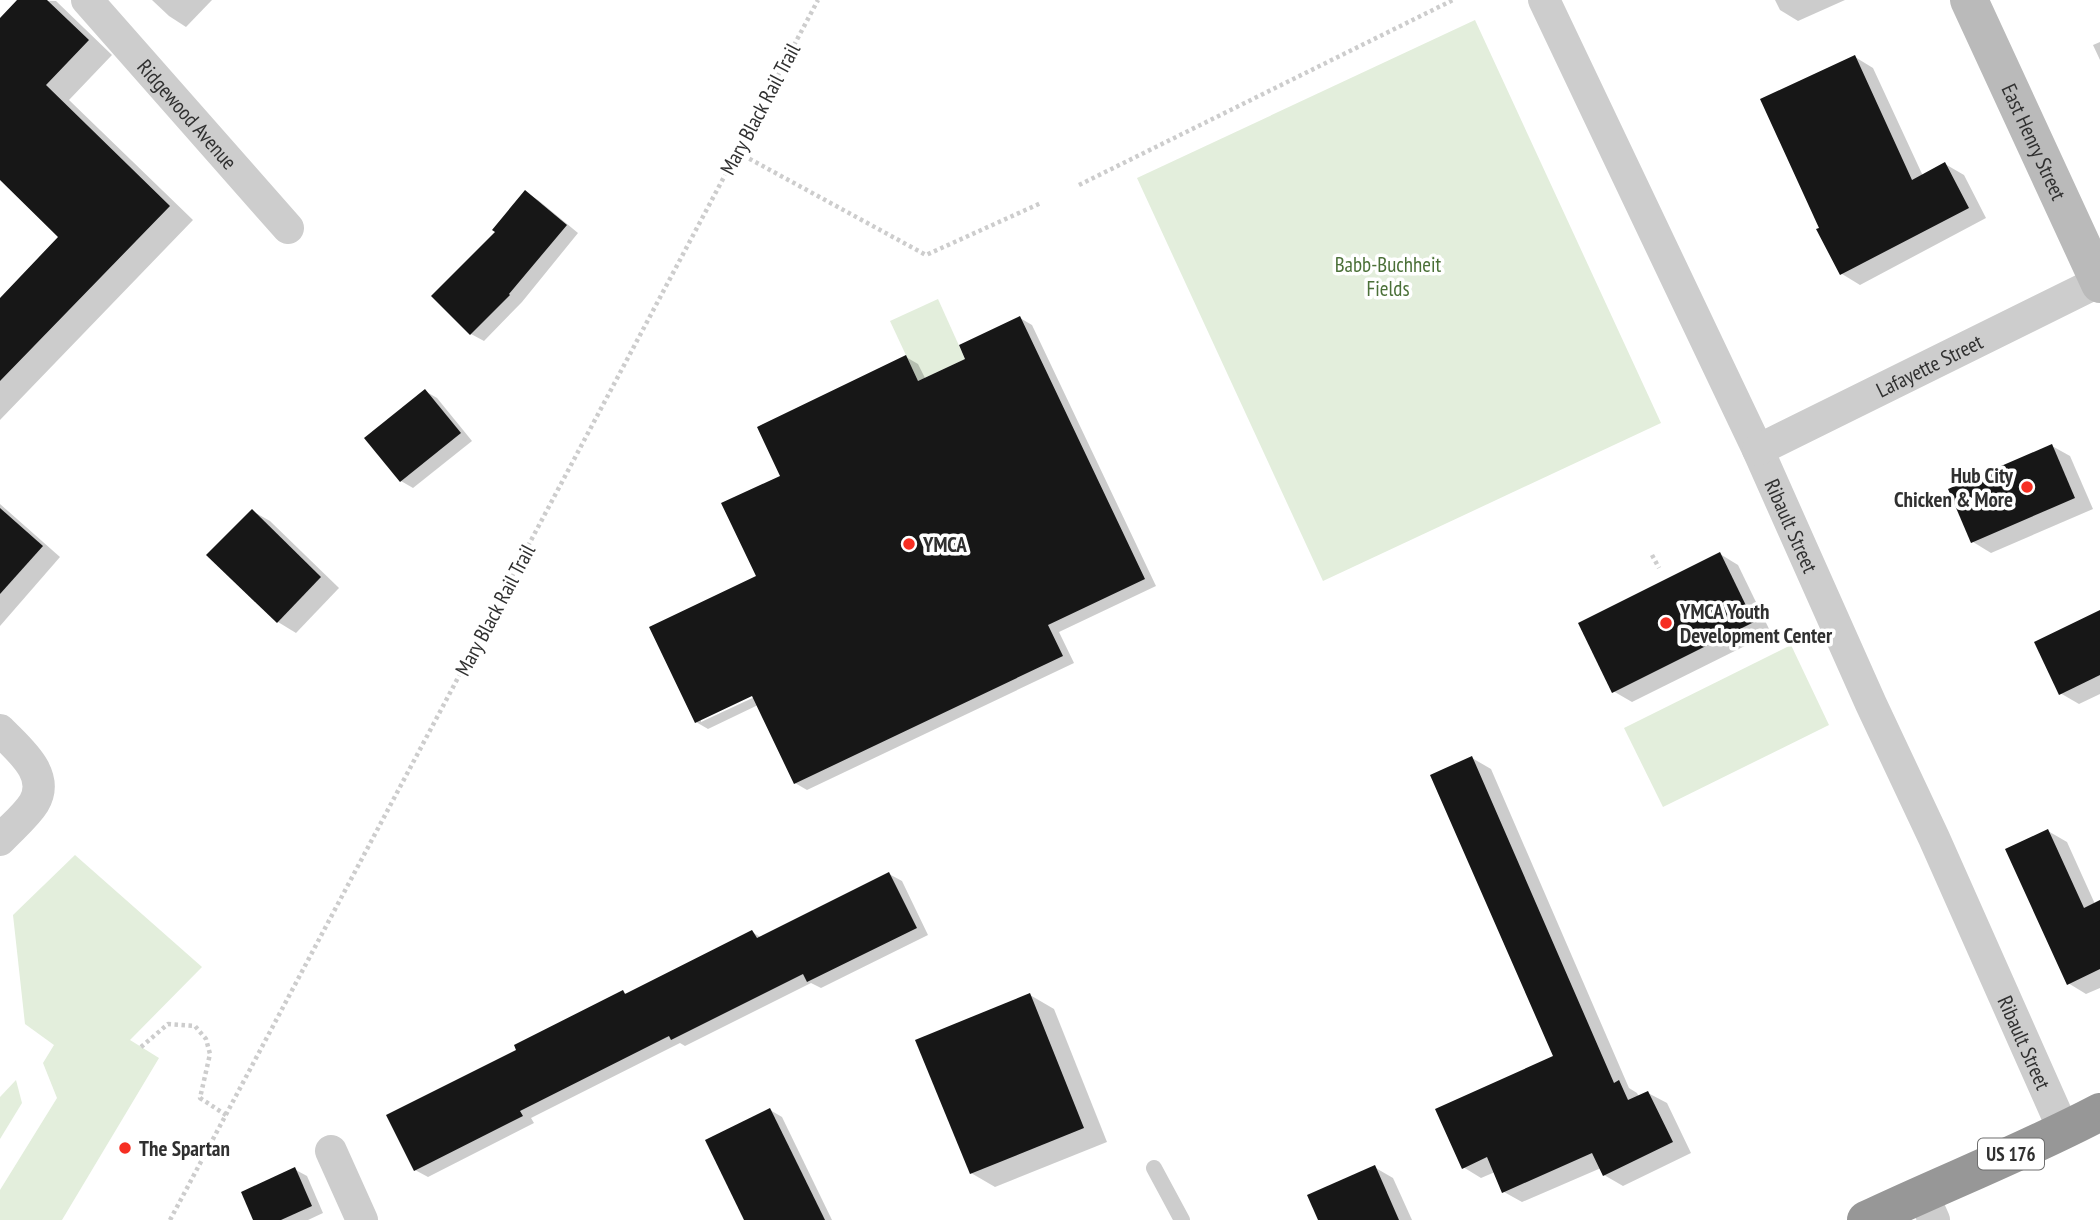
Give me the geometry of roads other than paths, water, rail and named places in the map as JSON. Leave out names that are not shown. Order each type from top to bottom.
[{"type":"highway","name":"US 176","points":[[1866,1220],[1928,1207],[2100,1112]]},
{"type":"main road","name":"East Henry Street","points":[[1969,0],[2100,282]]},
{"type":"street","name":"Ridgewood Avenue","points":[[87,0],[288,228]]},
{"type":"street","name":"Ribault Street","points":[[1544,0],[1758,450],[2064,1131]]},
{"type":"street","name":"Lafayette Street","points":[[1758,450],[2100,282]]},
{"type":"street","points":[[0,730],[32,764],[40,781],[34,802],[0,840]]},
{"type":"street","points":[[331,1150],[362,1220]]},
{"type":"lane","points":[[1154,1168],[1182,1220]]},
{"type":"place","name":"Hub City Chicken & More","points":[[2027,487]]},
{"type":"place","name":"YMCA","points":[[909,544]]},
{"type":"place","name":"YMCA Youth Development Center","points":[[1666,623]]},
{"type":"place","name":"The Spartan","points":[[125,1148]]},
{"type":"park label","name":"Babb-Buchheit Fields","points":[[1388,276]]}]
